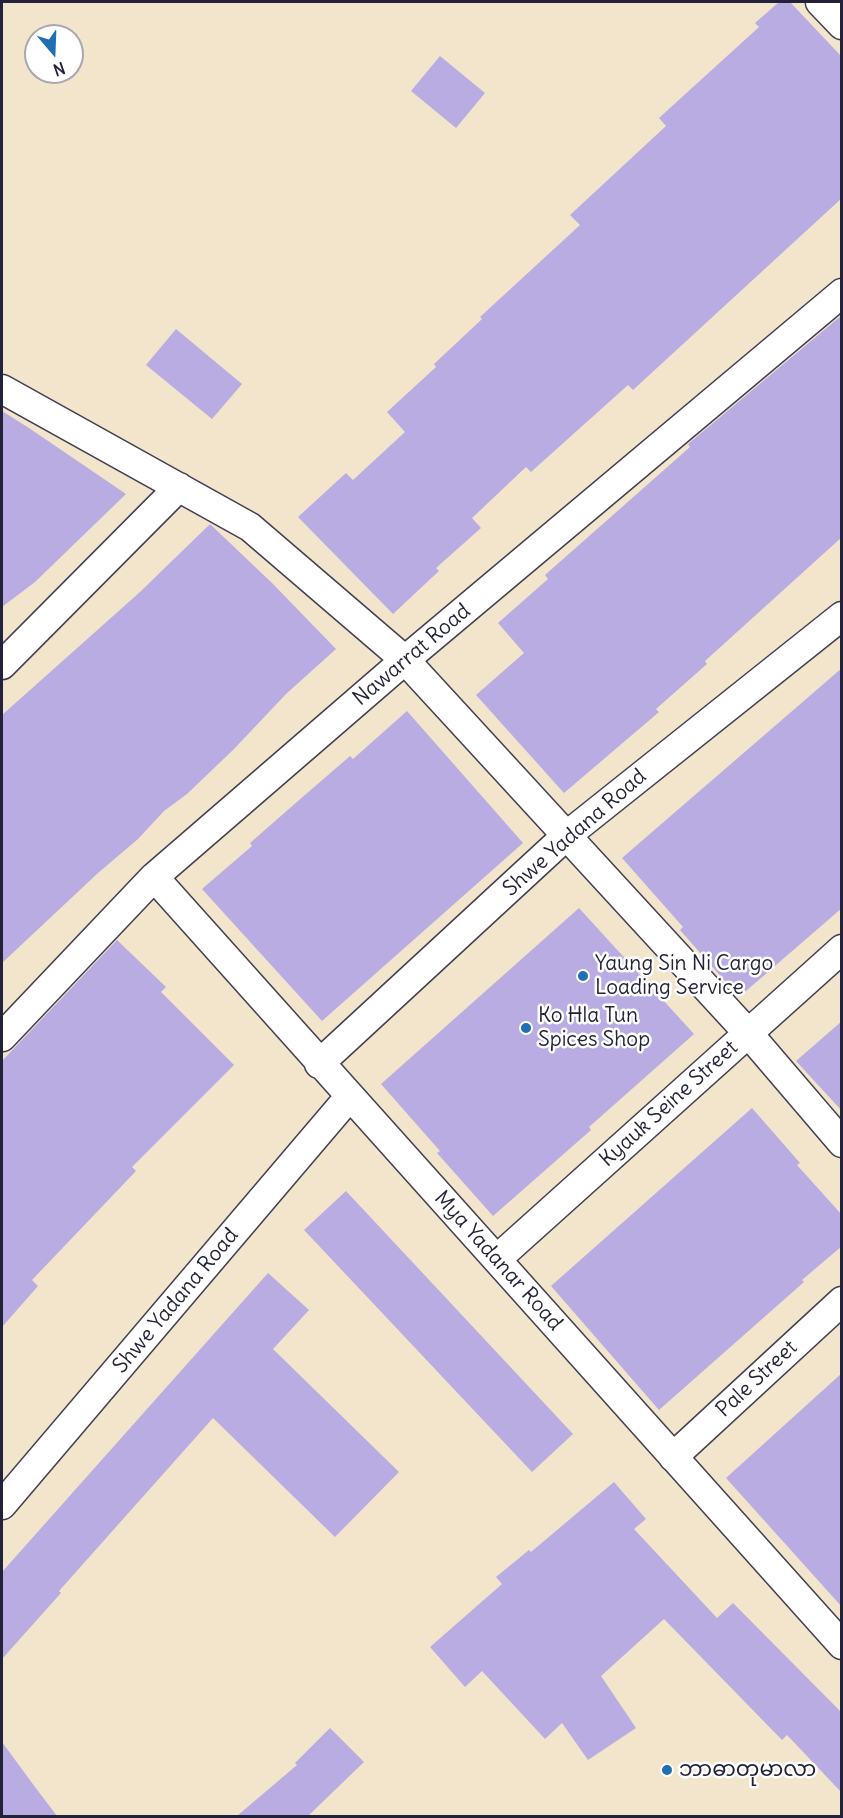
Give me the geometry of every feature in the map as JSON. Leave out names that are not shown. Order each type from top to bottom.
[{"type":"street","points":[[820,2],[842,25]]},
{"type":"street","name":"Nawarrat Road","points":[[2,1037],[154,877],[405,660],[842,293]]},
{"type":"street","points":[[2,389],[250,527],[405,660],[748,1033],[842,1143]]},
{"type":"street","points":[[2,665],[179,487]]},
{"type":"street","name":"Shwe Yadana Road","points":[[319,1064],[566,836],[842,616]]},
{"type":"street","name":"Mya Yadanar Road","points":[[154,877],[319,1064],[497,1259],[842,1645]]},
{"type":"street","name":"Kyauk Seine Street","points":[[497,1259],[842,950]]},
{"type":"street","name":"Shwe Yadana Road","points":[[2,1505],[350,1096]]},
{"type":"street","name":"Pale Street","points":[[673,1457],[842,1301]]},
{"type":"building","points":[[779,2],[790,2],[842,57],[842,198],[633,390],[628,385],[531,472],[526,467],[472,518],[481,528],[436,568],[439,571],[393,614],[298,517],[346,473],[353,480],[405,432],[387,412],[436,367],[434,364],[482,319],[480,317],[580,225],[570,215],[666,126],[659,118],[759,27],[755,23]]},
{"type":"building","points":[[440,56],[485,93],[456,128],[411,91]]},
{"type":"building","points":[[842,315],[842,537],[705,661],[707,664],[656,709],[659,712],[564,793],[476,695],[524,653],[498,623],[548,579],[545,575],[690,447],[688,444]]},
{"type":"building","points":[[176,329],[242,384],[212,419],[146,365]]},
{"type":"building","points":[[2,411],[126,494],[35,582],[2,607]]},
{"type":"building","points":[[210,524],[336,649],[286,694],[187,794],[164,811],[138,839],[98,873],[2,963],[2,715],[140,592]]},
{"type":"building","points":[[842,668],[842,908],[739,997],[680,930],[683,927],[622,858]]},
{"type":"building","points":[[407,711],[523,843],[322,1021],[202,889],[252,846],[250,843],[298,801],[350,756],[353,759]]},
{"type":"building","points":[[579,908],[694,1034],[589,1127],[591,1130],[493,1216],[437,1153],[440,1151],[381,1084]]},
{"type":"building","points":[[117,940],[166,987],[161,992],[234,1065],[132,1167],[136,1171],[32,1280],[38,1286],[2,1327],[2,1061]]},
{"type":"building","points":[[842,1021],[842,1111],[796,1061]]},
{"type":"building","points":[[752,1108],[800,1163],[797,1165],[842,1215],[842,1246],[659,1410],[551,1286]]},
{"type":"building","points":[[346,1191],[573,1434],[532,1472],[304,1230]]},
{"type":"building","points":[[268,1273],[309,1310],[273,1349],[399,1472],[335,1537],[213,1418],[59,1591],[61,1593],[2,1659],[2,1572]]},
{"type":"building","points":[[842,1373],[842,1607],[726,1478]]},
{"type":"building","points":[[614,1482],[646,1519],[634,1529],[717,1618],[733,1603],[842,1713],[842,1793],[787,1735],[782,1740],[664,1619],[601,1676],[636,1728],[588,1760],[562,1723],[545,1739],[482,1671],[465,1687],[430,1647],[502,1584],[496,1577],[529,1550],[531,1552]]},
{"type":"building","points":[[330,1728],[364,1762],[308,1816],[237,1816],[297,1765],[295,1763]]},
{"type":"building","points":[[2,1742],[35,1787],[57,1816],[2,1816]]},
{"type":"place","name":"Yaung Sin Ni Cargo Loading Service","points":[[583,976]]},
{"type":"place","name":"Ko Hla Tun Spices Shop","points":[[526,1028]]},
{"type":"place","name":"ဘာဓာတုမာလာ","points":[[667,1770]]}]
